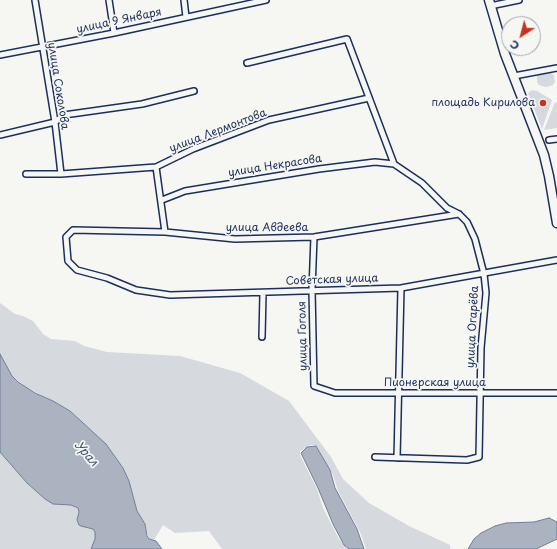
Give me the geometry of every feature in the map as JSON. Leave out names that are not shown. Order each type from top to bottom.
[{"type":"main road","points":[[489,3],[500,40],[544,155],[557,222]]},
{"type":"street","name":"улица Соколова","points":[[35,0],[55,122],[61,174]]},
{"type":"street","points":[[109,0],[114,33]]},
{"type":"street","points":[[184,0],[186,17]]},
{"type":"street","name":"улица 9 Января","points":[[0,55],[42,48],[266,0]]},
{"type":"street","points":[[489,3],[519,0]]},
{"type":"street","points":[[247,63],[347,38],[394,164]]},
{"type":"street","points":[[514,76],[557,68]]},
{"type":"street","points":[[0,135],[55,122],[64,115],[142,104],[194,91]]},
{"type":"street","name":"улица Лермонтова","points":[[26,174],[61,174],[156,167],[193,149],[269,120],[369,98]]},
{"type":"street","points":[[549,140],[557,139]]},
{"type":"street","name":"улица Некрасова","points":[[162,200],[185,191],[311,171],[375,162],[394,164]]},
{"type":"street","name":"улица Огарёва","points":[[394,164],[422,183],[446,208],[459,214],[467,222],[475,239],[484,274],[486,293],[481,348],[480,456],[467,460],[397,458]]},
{"type":"street","points":[[156,167],[162,200],[165,232]]},
{"type":"street","name":"улица Авдеева","points":[[73,230],[165,232],[235,240],[314,237],[459,214]]},
{"type":"street","name":"Советская улица","points":[[73,230],[66,237],[68,261],[77,270],[107,278],[136,290],[170,295],[401,288],[557,260]]},
{"type":"street","name":"улица Гоголя","points":[[314,237],[312,290],[314,386]]},
{"type":"street","points":[[375,457],[397,458],[401,288]]},
{"type":"street","points":[[262,337],[263,293]]},
{"type":"street","name":"Пионерская улица","points":[[314,386],[335,393],[557,393]]},
{"type":"shaded area","points":[[551,73],[554,75],[555,82],[553,85],[546,87],[539,85],[537,82],[537,75]]},
{"type":"shaded area","points":[[532,90],[537,91],[552,100],[542,129],[528,93]]},
{"type":"shaded area","points":[[555,102],[557,103],[557,128],[544,130]]},
{"type":"shaded area","points":[[0,303],[15,314],[33,321],[43,334],[51,339],[75,341],[84,346],[107,352],[180,356],[240,373],[289,401],[331,457],[343,479],[369,503],[409,526],[450,545],[450,549],[366,549],[361,534],[338,491],[333,475],[316,445],[310,445],[300,451],[300,455],[317,489],[323,508],[339,539],[347,549],[222,549],[209,531],[175,533],[163,525],[154,540],[149,539],[145,524],[137,511],[129,481],[123,468],[106,444],[70,411],[27,388],[12,376],[0,354]]},
{"type":"shaded area","points":[[0,452],[27,483],[45,499],[61,505],[71,505],[78,509],[79,512],[77,520],[79,525],[93,529],[95,532],[95,540],[91,549],[0,549]]},
{"type":"water","name":"Урал","points":[[0,354],[12,376],[18,382],[35,393],[70,411],[106,444],[123,468],[129,481],[137,511],[145,524],[147,536],[149,539],[156,541],[162,549],[91,549],[95,539],[95,532],[93,529],[79,525],[77,520],[79,512],[78,508],[71,505],[53,504],[45,499],[27,483],[0,452]]},
{"type":"water","points":[[316,446],[330,470],[335,488],[357,529],[364,549],[349,549],[344,545],[333,524],[301,453],[307,447]]},
{"type":"water","points":[[549,518],[557,522],[557,539],[536,549],[468,549],[474,539],[481,533],[495,526],[506,523],[534,522]]},
{"type":"place","name":"площадь Кирилова","points":[[543,103]]}]
